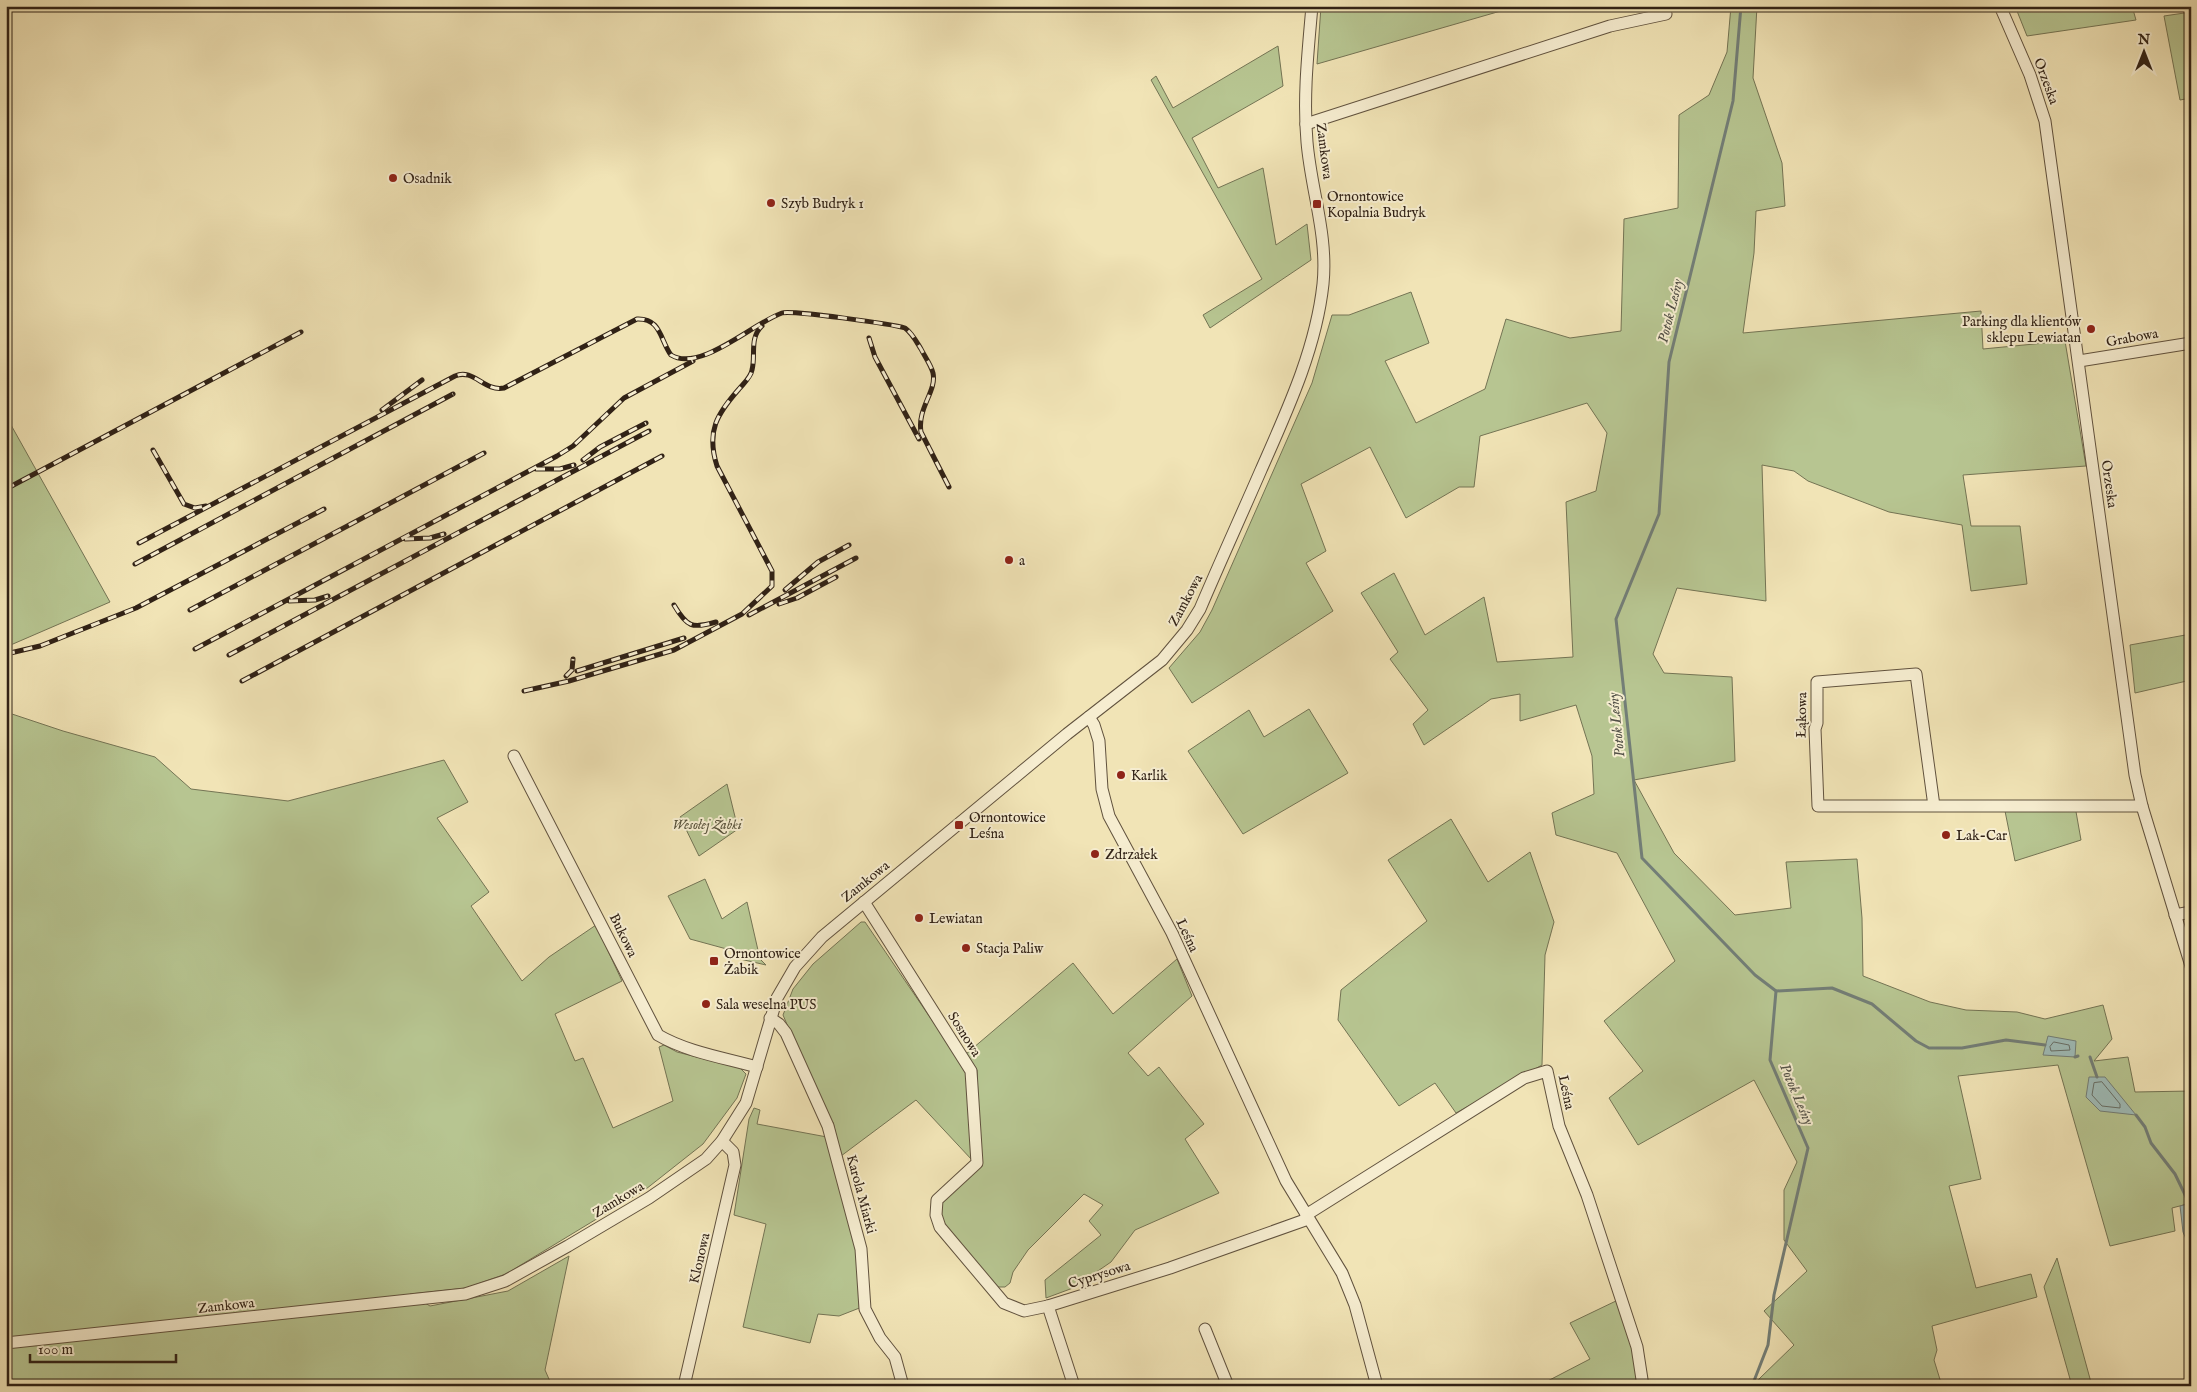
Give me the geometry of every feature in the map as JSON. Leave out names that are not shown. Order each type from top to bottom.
[{"type":"street","name":"Zamkowa","points":[[6,1344],[465,1294],[506,1281],[649,1198],[706,1158],[722,1141],[746,1102],[758,1067],[770,1018],[784,983],[807,952],[864,902],[1162,660],[1187,630],[1204,600],[1298,384],[1319,309],[1324,256],[1306,124],[1306,76],[1312,6]]},
{"type":"street","name":"Orzeska","points":[[2000,6],[2030,76],[2044,121],[2079,361],[2135,775],[2142,806],[2191,966]]},
{"type":"street","points":[[1306,124],[1610,26],[1666,14]]},
{"type":"street","name":"Grabowa","points":[[2079,361],[2191,343]]},
{"type":"street","name":"Łąkowa","points":[[1934,806],[1916,674],[1817,682],[1817,723],[1815,729],[1818,806],[1934,806],[2142,806]]},
{"type":"street","name":"Leśna","points":[[1090,717],[1099,741],[1102,789],[1109,816],[1172,933],[1207,1013],[1240,1078],[1277,1162],[1307,1217],[1342,1273],[1354,1305],[1377,1386]]},
{"type":"street","name":"Bukowa","points":[[514,756],[658,1035],[668,1041],[702,1052],[758,1067]]},
{"type":"street","name":"Sosnowa","points":[[864,902],[971,1071],[977,1163],[937,1200],[936,1215]]},
{"type":"street","points":[[2175,915],[2191,912]]},
{"type":"street","name":"Karola Miarki","points":[[770,1018],[779,1024],[786,1033],[828,1126],[862,1249],[865,1309],[880,1338],[895,1357],[903,1386]]},
{"type":"street","name":"Leśna","points":[[1307,1217],[1524,1078],[1547,1072],[1559,1126],[1587,1195],[1637,1348],[1643,1386]]},
{"type":"street","name":"Klonowa","points":[[684,1386],[725,1216],[735,1165],[733,1152],[722,1141]]},
{"type":"street","name":"Cyprysowa","points":[[936,1215],[940,1226],[1004,1303],[1024,1310],[1048,1306],[1170,1268],[1307,1217]]},
{"type":"street","points":[[1048,1306],[1074,1386]]},
{"type":"street","points":[[1205,1329],[1228,1386]]},
{"type":"green space","points":[[1321,6],[1518,6],[1317,64]]},
{"type":"green space","points":[[1731,6],[1757,6],[1753,78],[1782,163],[1785,206],[1756,211],[1754,253],[1743,333],[1981,311],[1983,349],[2065,341],[2086,466],[1963,475],[1971,526],[2020,526],[2027,584],[1971,591],[1962,525],[1889,512],[1808,481],[1794,471],[1762,465],[1766,601],[1677,588],[1653,654],[1664,673],[1732,677],[1735,761],[1634,780],[1674,853],[1735,915],[1791,908],[1786,862],[1857,859],[1862,918],[1863,976],[1930,1002],[1966,1010],[2017,1012],[2045,1019],[2103,1005],[2112,1039],[2094,1061],[2128,1057],[2135,1092],[2191,1091],[2191,1203],[2172,1208],[2175,1231],[2110,1246],[2058,1065],[1958,1076],[1981,1179],[1949,1186],[1976,1288],[2031,1274],[2037,1297],[1932,1326],[1937,1350],[1934,1360],[1942,1386],[1756,1386],[1759,1379],[1794,1345],[1764,1311],[1807,1271],[1784,1240],[1784,1190],[1797,1162],[1754,1080],[1638,1145],[1609,1098],[1643,1071],[1604,1021],[1675,961],[1617,853],[1556,835],[1552,813],[1594,794],[1592,756],[1576,705],[1520,721],[1520,694],[1491,699],[1424,745],[1413,724],[1428,710],[1390,659],[1398,652],[1361,593],[1394,573],[1425,635],[1484,597],[1497,662],[1573,657],[1566,502],[1596,491],[1607,433],[1587,403],[1480,436],[1474,487],[1459,487],[1406,518],[1370,447],[1301,484],[1326,551],[1306,563],[1333,611],[1192,703],[1169,668],[1200,632],[1212,610],[1312,383],[1332,315],[1349,315],[1411,292],[1429,343],[1385,361],[1416,423],[1485,389],[1506,319],[1570,338],[1621,331],[1624,219],[1678,208],[1679,115],[1709,95],[1727,52]]},
{"type":"green space","points":[[2015,6],[2132,6],[2136,20],[2027,36]]},
{"type":"green space","points":[[2191,12],[2191,98],[2180,100],[2164,16]]},
{"type":"green space","points":[[1278,46],[1283,86],[1192,138],[1218,188],[1263,168],[1276,245],[1307,224],[1311,260],[1210,328],[1203,315],[1262,279],[1151,80],[1156,76],[1173,108]]},
{"type":"green space","points":[[6,416],[110,602],[6,647]]},
{"type":"green space","points":[[2191,634],[2191,680],[2135,693],[2130,645]]},
{"type":"green space","points":[[1309,709],[1348,773],[1243,834],[1188,751],[1249,710],[1264,737]]},
{"type":"green space","points":[[6,712],[63,731],[155,757],[191,789],[288,801],[444,760],[468,802],[437,818],[489,892],[471,906],[522,981],[549,957],[596,925],[622,981],[555,1014],[575,1061],[583,1058],[613,1128],[673,1101],[659,1047],[664,1045],[677,1052],[740,1068],[746,1074],[737,1098],[703,1144],[646,1189],[506,1274],[466,1288],[410,1294],[430,1306],[508,1291],[569,1256],[545,1370],[552,1386],[6,1386]]},
{"type":"green space","name":"Wesołej Żabki","points":[[727,784],[738,829],[699,856],[680,817]]},
{"type":"green space","points":[[2004,806],[2075,806],[2081,840],[2015,861]]},
{"type":"green space","points":[[1451,819],[1488,882],[1530,852],[1554,922],[1545,955],[1542,1065],[1456,1113],[1435,1083],[1399,1106],[1338,1020],[1341,990],[1427,921],[1388,860]]},
{"type":"green space","points":[[705,879],[722,919],[747,902],[760,959],[766,965],[740,959],[734,951],[690,939],[668,896]]},
{"type":"green space","points":[[861,922],[865,922],[968,1073],[972,1160],[916,1100],[841,1156],[833,1122],[827,1118],[783,1015],[793,989],[813,964]]},
{"type":"green space","points":[[1177,959],[1192,996],[1128,1053],[1148,1076],[1159,1067],[1204,1124],[1185,1139],[1219,1193],[1135,1230],[1111,1262],[1073,1288],[1046,1298],[1045,1280],[1101,1235],[1089,1221],[1103,1205],[1084,1194],[1028,1250],[1013,1272],[1010,1283],[1005,1287],[996,1287],[951,1234],[940,1211],[941,1202],[980,1165],[977,1070],[966,1054],[1073,963],[1113,1014]]},
{"type":"green space","points":[[754,1108],[760,1110],[757,1124],[827,1137],[860,1256],[862,1307],[839,1316],[818,1314],[810,1343],[743,1327],[766,1224],[734,1215],[749,1119]]},
{"type":"green space","points":[[2057,1258],[2092,1386],[2072,1386],[2044,1287]]},
{"type":"green space","points":[[1618,1300],[1633,1350],[1638,1386],[1538,1386],[1590,1359],[1570,1323]]},
{"type":"water","points":[[2048,1036],[2076,1041],[2075,1057],[2043,1055]]},
{"type":"water","points":[[2089,1077],[2105,1077],[2136,1115],[2100,1111],[2086,1097]]},
{"type":"water","points":[[2191,1203],[2191,1245],[2189,1246],[2183,1232],[2180,1206]]},
{"type":"waterway","name":"Potok Leśny","points":[[1741,6],[1733,101],[1669,362],[1659,514],[1616,619],[1642,858],[1755,975],[1776,991],[1770,1060],[1808,1148],[1774,1295],[1768,1345],[1752,1386]]},
{"type":"waterway","points":[[1776,991],[1832,988],[1872,1004],[1916,1041],[1929,1048],[1962,1048],[2006,1040],[2045,1045]]},
{"type":"waterway","points":[[2090,1057],[2097,1077]]},
{"type":"waterway","points":[[2136,1115],[2145,1127],[2151,1143],[2175,1174],[2189,1203]]},
{"type":"railway","points":[[139,543],[455,376],[468,375],[491,387],[504,388],[637,319],[651,322],[659,331],[671,355],[683,359],[711,352],[782,313],[842,318],[905,328],[916,340],[933,373],[932,386],[922,415],[921,432],[949,487]]},
{"type":"railway","points":[[524,691],[569,681],[674,650],[742,614],[772,586],[772,571],[717,466],[713,443],[713,433],[719,415],[751,373],[754,341],[762,326]]},
{"type":"railway","points":[[6,489],[301,332]]},
{"type":"railway","points":[[869,338],[875,357],[919,439]]},
{"type":"railway","points":[[195,649],[557,456],[573,446],[624,398],[693,361]]},
{"type":"railway","points":[[382,410],[422,380]]},
{"type":"railway","points":[[135,564],[453,394]]},
{"type":"railway","points":[[583,460],[600,447],[646,423]]},
{"type":"railway","points":[[229,655],[649,431]]},
{"type":"railway","points":[[153,450],[184,504],[195,508],[206,506]]},
{"type":"railway","points":[[190,610],[484,453]]},
{"type":"railway","points":[[242,681],[662,456]]},
{"type":"railway","points":[[536,469],[560,469],[574,465]]},
{"type":"railway","points":[[6,654],[40,646],[136,608],[324,509]]},
{"type":"railway","points":[[405,539],[430,538],[444,534]]},
{"type":"railway","points":[[785,590],[818,562],[849,545]]},
{"type":"railway","points":[[749,615],[856,558]]},
{"type":"railway","points":[[779,604],[797,598],[836,577]]},
{"type":"railway","points":[[289,601],[315,600],[328,596]]},
{"type":"railway","points":[[674,605],[683,618],[691,624],[701,625],[716,622]]},
{"type":"railway","points":[[577,671],[684,638]]},
{"type":"railway","points":[[566,676],[572,670],[573,659]]},
{"type":"place","name":"Osadnik","points":[[393,178]]},
{"type":"place","name":"Szyb Budryk 1","points":[[771,203]]},
{"type":"place","name":"Ornontowice Kopalnia Budryk","points":[[1317,204]]},
{"type":"place","name":"Parking dla klientów sklepu Lewiatan","points":[[2091,329]]},
{"type":"place","name":"a","points":[[1009,560]]},
{"type":"place","name":"Karlik","points":[[1121,775]]},
{"type":"place","name":"Ornontowice Leśna","points":[[959,825]]},
{"type":"place","name":"Lak-Car","points":[[1946,835]]},
{"type":"place","name":"Zdrzałek","points":[[1095,854]]},
{"type":"place","name":"Lewiatan","points":[[919,918]]},
{"type":"place","name":"Stacja Paliw","points":[[966,948]]},
{"type":"place","name":"Ornontowice Żabik","points":[[714,961]]},
{"type":"place","name":"Sala weselna PUS","points":[[706,1004]]}]
